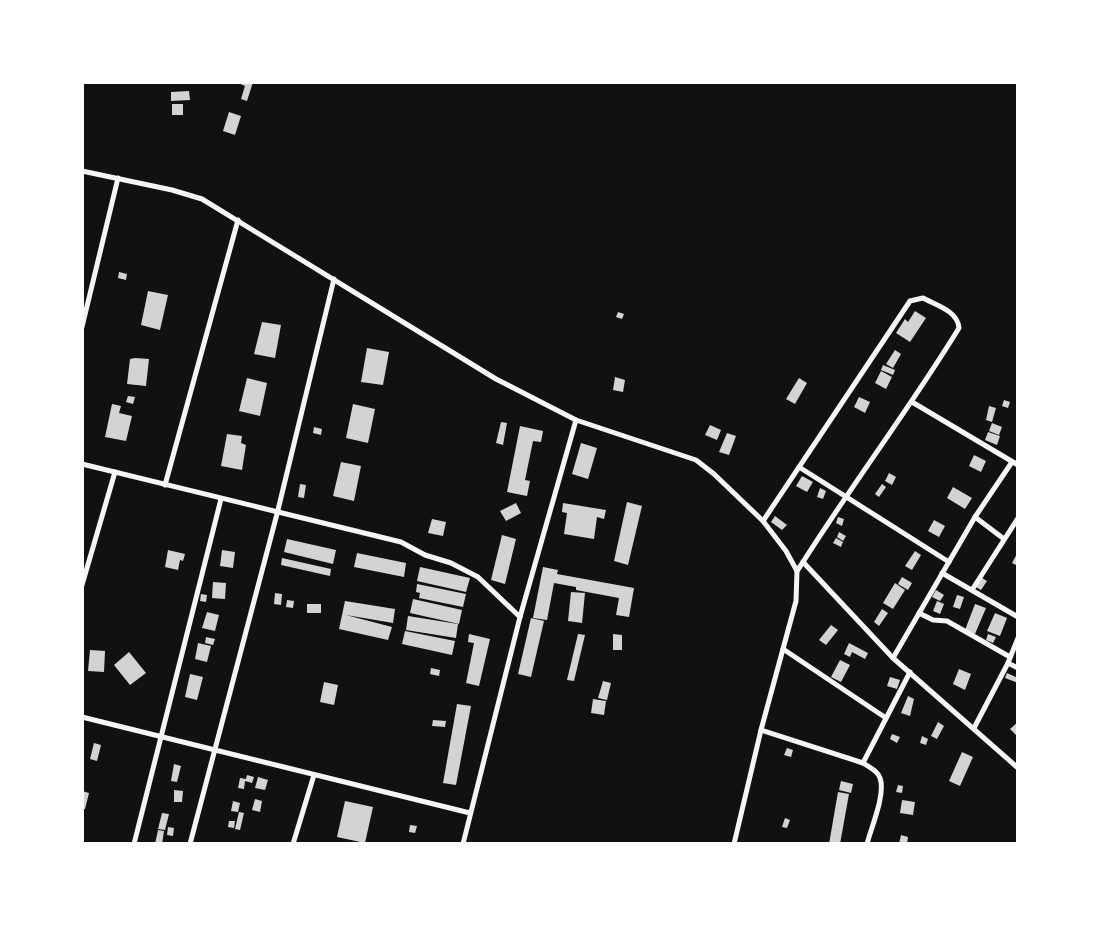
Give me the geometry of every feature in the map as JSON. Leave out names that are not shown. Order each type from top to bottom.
[{"type":"street","points":[[82,171],[202,199],[496,378],[576,420],[696,460],[714,474],[763,521],[786,551],[797,571],[796,601],[761,730],[734,844]]},
{"type":"street","points":[[82,327],[118,178]]},
{"type":"street","points":[[165,485],[238,220]]},
{"type":"street","points":[[190,844],[277,514],[334,279]]},
{"type":"street","points":[[763,521],[910,301],[923,298],[954,315],[958,320],[958,328],[912,402],[845,496],[797,571]]},
{"type":"street","points":[[912,402],[1018,465]]},
{"type":"street","points":[[462,844],[520,617],[576,420]]},
{"type":"street","points":[[893,658],[975,517],[1012,462]]},
{"type":"street","points":[[82,464],[277,514],[400,542],[425,555],[451,563],[478,577],[520,617]]},
{"type":"street","points":[[799,467],[949,562]]},
{"type":"street","points":[[82,585],[115,472]]},
{"type":"street","points":[[134,844],[221,500]]},
{"type":"street","points":[[975,517],[1004,539]]},
{"type":"street","points":[[972,590],[1017,521]]},
{"type":"street","points":[[803,562],[893,658],[1018,768]]},
{"type":"street","points":[[942,573],[1018,617]]},
{"type":"street","points":[[919,613],[932,620],[947,621],[1009,660],[1018,668]]},
{"type":"street","points":[[974,728],[1009,660],[1018,638]]},
{"type":"street","points":[[784,649],[886,718]]},
{"type":"street","points":[[863,763],[910,672]]},
{"type":"street","points":[[82,717],[470,813]]},
{"type":"street","points":[[761,730],[863,763],[880,778],[882,791],[867,844]]},
{"type":"street","points":[[293,844],[314,774]]},
{"type":"building","points":[[236,82],[253,82],[247,101],[241,99],[245,86]]},
{"type":"building","points":[[189,91],[190,100],[171,101],[171,92]]},
{"type":"building","points":[[172,104],[183,104],[183,115],[172,115]]},
{"type":"building","points":[[229,112],[241,116],[235,135],[223,131]]},
{"type":"building","points":[[119,272],[127,274],[126,280],[118,278]]},
{"type":"building","points":[[148,291],[168,295],[160,330],[141,325]]},
{"type":"building","points":[[915,311],[926,318],[910,342],[896,333],[905,319],[908,322]]},
{"type":"building","points":[[618,312],[624,314],[622,319],[616,317]]},
{"type":"building","points":[[262,322],[281,325],[275,358],[254,354]]},
{"type":"building","points":[[367,348],[389,352],[383,385],[361,382]]},
{"type":"building","points":[[895,350],[901,354],[893,368],[886,364]]},
{"type":"building","points":[[130,359],[149,359],[146,386],[127,384]]},
{"type":"building","points":[[883,365],[895,370],[893,375],[881,370]]},
{"type":"building","points":[[881,371],[892,377],[886,389],[875,383]]},
{"type":"building","points":[[615,377],[625,380],[623,392],[613,390]]},
{"type":"building","points":[[247,378],[267,383],[260,416],[239,411]]},
{"type":"building","points":[[799,378],[807,383],[795,404],[786,399]]},
{"type":"building","points":[[128,396],[135,397],[133,404],[126,402]]},
{"type":"building","points":[[859,397],[870,402],[865,413],[854,407]]},
{"type":"building","points":[[1004,400],[1010,402],[1008,408],[1002,406]]},
{"type":"building","points":[[112,404],[121,406],[119,413],[132,416],[126,441],[105,437]]},
{"type":"building","points":[[353,404],[375,409],[368,443],[346,438]]},
{"type":"building","points":[[989,406],[996,408],[992,422],[986,420]]},
{"type":"building","points":[[501,422],[507,423],[503,445],[496,443]]},
{"type":"building","points":[[992,423],[1002,427],[999,435],[989,431]]},
{"type":"building","points":[[710,425],[721,430],[717,440],[705,435]]},
{"type":"building","points":[[520,426],[543,431],[541,442],[533,441],[525,480],[530,481],[527,496],[507,492]]},
{"type":"building","points":[[314,427],[322,429],[321,435],[313,433]]},
{"type":"building","points":[[988,432],[1000,436],[997,445],[985,440]]},
{"type":"building","points":[[727,433],[736,436],[729,455],[719,452]]},
{"type":"building","points":[[227,434],[242,436],[241,443],[246,445],[242,470],[221,466]]},
{"type":"building","points":[[581,443],[597,448],[588,479],[572,474]]},
{"type":"building","points":[[974,455],[986,461],[981,472],[969,466]]},
{"type":"building","points":[[341,462],[361,466],[354,501],[333,496]]},
{"type":"building","points":[[889,473],[896,477],[892,485],[885,481]]},
{"type":"building","points":[[802,476],[813,482],[807,492],[796,486]]},
{"type":"building","points":[[300,484],[306,485],[304,498],[298,497]]},
{"type":"building","points":[[882,484],[886,487],[879,497],[875,494]]},
{"type":"building","points":[[953,487],[972,498],[965,509],[947,498]]},
{"type":"building","points":[[820,488],[826,491],[823,499],[817,497]]},
{"type":"building","points":[[627,502],[642,506],[628,565],[614,561]]},
{"type":"building","points":[[516,503],[521,513],[506,521],[500,511]]},
{"type":"building","points":[[563,503],[606,510],[604,519],[597,517],[594,539],[564,534],[567,513],[562,512]]},
{"type":"building","points":[[775,516],[787,525],[782,530],[771,522]]},
{"type":"building","points":[[838,517],[844,519],[842,526],[836,523]]},
{"type":"building","points":[[432,519],[446,522],[443,536],[428,533]]},
{"type":"building","points":[[934,520],[945,526],[939,537],[928,531]]},
{"type":"building","points":[[839,532],[846,536],[843,541],[837,537]]},
{"type":"building","points":[[502,535],[516,539],[505,584],[491,580]]},
{"type":"building","points":[[836,538],[843,542],[841,547],[833,543]]},
{"type":"building","points":[[287,539],[336,550],[333,564],[284,552]]},
{"type":"building","points":[[168,550],[185,554],[183,561],[180,560],[178,570],[165,567]]},
{"type":"building","points":[[222,550],[235,552],[233,568],[220,566]]},
{"type":"building","points":[[915,551],[921,555],[912,570],[905,566]]},
{"type":"building","points":[[1018,552],[1018,566],[1012,563]]},
{"type":"building","points":[[357,553],[406,563],[404,577],[354,567]]},
{"type":"building","points":[[282,558],[331,569],[330,576],[281,565]]},
{"type":"building","points":[[420,567],[470,578],[466,592],[417,581]]},
{"type":"building","points":[[543,567],[558,570],[557,574],[634,588],[629,617],[616,615],[619,598],[576,590],[576,587],[554,583],[547,620],[533,618]]},
{"type":"building","points":[[902,577],[912,583],[908,590],[898,584]]},
{"type":"building","points":[[982,578],[987,581],[981,590],[976,587]]},
{"type":"building","points":[[213,582],[226,583],[225,599],[212,598]]},
{"type":"building","points":[[895,583],[905,590],[893,609],[883,603]]},
{"type":"building","points":[[417,584],[466,594],[463,607],[419,598],[420,593],[416,592]]},
{"type":"building","points":[[936,590],[944,595],[940,601],[932,597]]},
{"type":"building","points":[[571,592],[585,593],[582,623],[568,621]]},
{"type":"building","points":[[275,593],[282,594],[281,605],[274,604]]},
{"type":"building","points":[[201,594],[207,595],[206,602],[200,601]]},
{"type":"building","points":[[957,595],[964,597],[960,609],[953,607]]},
{"type":"building","points":[[413,599],[462,610],[459,624],[410,613]]},
{"type":"building","points":[[287,600],[294,601],[293,608],[286,607]]},
{"type":"building","points":[[345,601],[395,609],[393,623],[346,615],[392,627],[388,640],[339,629]]},
{"type":"building","points":[[937,601],[944,604],[940,614],[933,611]]},
{"type":"building","points":[[307,604],[321,604],[321,613],[307,613]]},
{"type":"building","points":[[975,604],[986,608],[975,634],[965,630]]},
{"type":"building","points":[[882,609],[888,613],[879,626],[874,622]]},
{"type":"building","points":[[207,612],[219,615],[215,631],[202,628]]},
{"type":"building","points":[[995,613],[1007,618],[1000,636],[987,631]]},
{"type":"building","points":[[408,616],[458,624],[456,638],[406,630]]},
{"type":"building","points":[[531,618],[544,621],[531,677],[518,674]]},
{"type":"building","points":[[831,625],[838,630],[826,645],[819,640]]},
{"type":"building","points":[[405,631],[455,641],[452,655],[402,644]]},
{"type":"building","points":[[469,634],[490,639],[479,686],[466,683],[474,643],[468,642]]},
{"type":"building","points":[[578,634],[585,635],[574,681],[567,680]]},
{"type":"building","points":[[613,634],[622,635],[622,650],[613,650]]},
{"type":"building","points":[[988,634],[996,637],[993,643],[986,640]]},
{"type":"building","points":[[206,637],[215,639],[213,645],[205,643]]},
{"type":"building","points":[[198,643],[211,646],[207,662],[195,659]]},
{"type":"building","points":[[849,643],[868,653],[865,659],[852,652],[850,657],[844,654]]},
{"type":"building","points":[[90,650],[105,651],[104,672],[88,671]]},
{"type":"building","points":[[129,652],[146,673],[130,685],[114,665]]},
{"type":"building","points":[[840,660],[850,665],[841,682],[831,677]]},
{"type":"building","points":[[431,668],[440,670],[439,676],[430,674]]},
{"type":"building","points":[[959,669],[971,674],[965,690],[953,684]]},
{"type":"building","points":[[1007,673],[1018,678],[1018,683],[1005,678]]},
{"type":"building","points":[[190,674],[203,677],[197,700],[185,697]]},
{"type":"building","points":[[890,677],[900,680],[897,689],[887,686]]},
{"type":"building","points":[[603,681],[611,683],[607,700],[598,698]]},
{"type":"building","points":[[324,682],[338,685],[334,705],[320,702]]},
{"type":"building","points":[[908,696],[914,699],[910,716],[901,713]]},
{"type":"building","points":[[593,699],[606,701],[604,715],[591,713]]},
{"type":"building","points":[[457,704],[471,706],[456,785],[443,783]]},
{"type":"building","points":[[433,720],[446,721],[445,727],[432,726]]},
{"type":"building","points":[[938,722],[944,726],[937,739],[931,736]]},
{"type":"building","points":[[1018,722],[1018,737],[1010,729]]},
{"type":"building","points":[[892,734],[900,737],[897,743],[890,739]]},
{"type":"building","points":[[922,736],[928,739],[926,745],[920,743]]},
{"type":"building","points":[[94,743],[101,745],[97,761],[90,759]]},
{"type":"building","points":[[787,748],[793,750],[791,757],[784,755]]},
{"type":"building","points":[[962,752],[973,757],[960,786],[949,781]]},
{"type":"building","points":[[174,764],[181,766],[177,782],[171,781]]},
{"type":"building","points":[[247,775],[254,777],[252,783],[245,781],[244,789],[238,788],[240,778],[246,779]]},
{"type":"building","points":[[258,777],[268,780],[265,790],[255,788]]},
{"type":"building","points":[[841,781],[853,784],[851,793],[839,790]]},
{"type":"building","points":[[898,785],[903,786],[902,793],[896,792]]},
{"type":"building","points":[[174,790],[183,791],[182,802],[174,802]]},
{"type":"building","points":[[82,791],[89,793],[85,809],[82,809]]},
{"type":"building","points":[[838,792],[849,794],[840,844],[829,844]]},
{"type":"building","points":[[255,799],[262,801],[260,812],[252,810]]},
{"type":"building","points":[[902,800],[915,802],[913,815],[900,813]]},
{"type":"building","points":[[233,801],[240,803],[238,812],[231,811]]},
{"type":"building","points":[[345,801],[373,807],[365,843],[337,837]]},
{"type":"building","points":[[239,812],[244,813],[240,830],[235,829]]},
{"type":"building","points":[[162,813],[169,814],[165,830],[158,829]]},
{"type":"building","points":[[785,818],[790,820],[787,828],[782,827]]},
{"type":"building","points":[[229,821],[235,821],[234,828],[228,827]]},
{"type":"building","points":[[410,825],[417,826],[415,833],[409,832]]},
{"type":"building","points":[[168,827],[174,828],[173,836],[167,835]]},
{"type":"building","points":[[158,830],[164,831],[162,844],[155,844]]},
{"type":"building","points":[[901,835],[908,837],[907,844],[899,844]]}]
